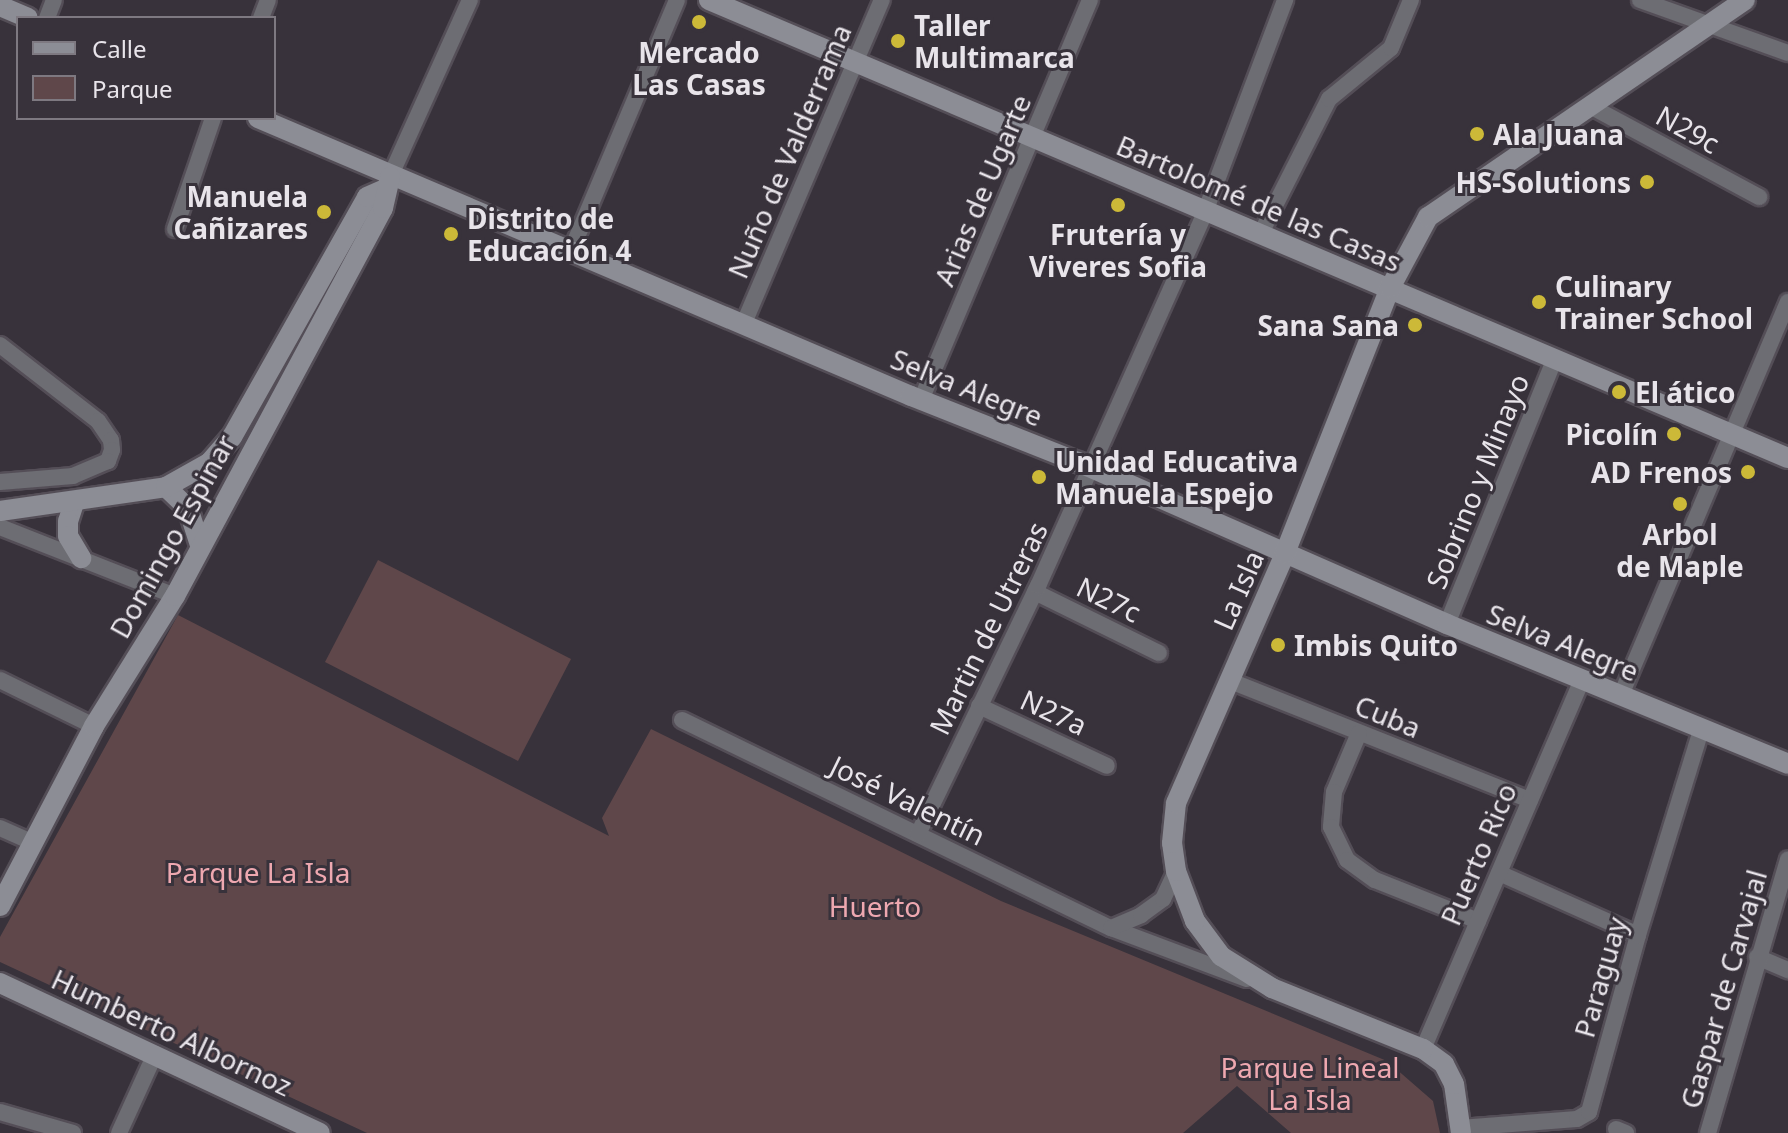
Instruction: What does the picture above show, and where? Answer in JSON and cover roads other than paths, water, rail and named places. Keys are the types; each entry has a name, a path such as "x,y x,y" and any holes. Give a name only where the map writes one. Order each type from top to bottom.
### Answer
{"street":[{"name":"Domingo Espinar","path":"0,906 94,726 175,596 383,208 388,183 470,0"},
{"path":"571,251 677,0"},
{"name":"Bartolomé de las Casas","path":"709,0 1788,458"},
{"name":"Nuño de Valderrama","path":"744,323 882,0"},
{"name":"Arias de Ugarte","path":"921,400 1090,0"},
{"name":"Martin de Utreras","path":"918,834 1035,592 1205,212 1285,0"},
{"path":"1260,235 1329,99 1391,48 1411,0"},
{"path":"1640,0 1788,53"},
{"name":"La Isla","path":"1460,1131 1454,1084 1444,1064 1423,1049 1272,988 1221,956 1195,921 1176,871 1172,843 1176,803 1285,553 1390,288 1433,212 1592,107 1745,0"},
{"path":"0,6 23,16"},
{"name":"N29c","path":"1592,107 1759,197"},
{"path":"175,229 212,120"},
{"name":"Selva Alegre","path":"262,120 388,183 571,251 921,400 1091,468 1447,624 1788,764"},
{"name":"Domingo Espinar","path":"0,511 74,503 166,487 209,463 232,437 367,197 388,183"},
{"path":"1621,695 1788,302"},
{"path":"0,345 98,421 111,440 108,461 73,476 0,482"},
{"name":"Sobrino y Minayo","path":"1447,624 1555,358"},
{"path":"73,476 74,503 68,536 81,558"},
{"path":"166,487 188,508 200,546"},
{"path":"0,527 175,596"},
{"name":"N27c","path":"1035,592 1159,653"},
{"path":"0,680 94,726"},
{"name":"Cuba","path":"1228,680 1530,800"},
{"name":"Puerto Rico","path":"1423,1049 1582,680"},
{"name":"N27a","path":"979,706 1107,766"},
{"name":"José Valentín","path":"682,720 1111,928 1272,988"},
{"name":"Paraguay","path":"1460,1131 1586,1116 1701,730"},
{"path":"1359,733 1334,792 1331,827 1347,860 1375,880 1478,921"},
{"path":"0,828 34,843"},
{"name":"Gaspar de Carvajal","path":"1708,1133 1788,859"},
{"path":"1111,928 1141,915 1163,899 1176,871"},
{"path":"1499,873 1638,935"},
{"path":"1757,957 1788,970"},
{"name":"Humberto Albornoz","path":"0,983 315,1132"},
{"path":"119,1133 155,1054"},
{"path":"0,1112 73,1133"}],"place":[{"name":"Mercado Las Casas","path":"699,22"},
{"name":"Taller Multimarca","path":"898,41"},
{"name":"Ala Juana","path":"1477,134"},
{"name":"HS-Solutions","path":"1647,182"},
{"name":"Frutería y Viveres Sofia","path":"1118,205"},
{"name":"Manuela Cañizares","path":"324,212"},
{"name":"Distrito de Educación 4","path":"451,234"},
{"name":"Culinary Trainer School","path":"1539,302"},
{"name":"Sana Sana","path":"1415,325"},
{"name":"El ático","path":"1619,392"},
{"name":"Picolín","path":"1674,434"},
{"name":"AD Frenos","path":"1748,472"},
{"name":"Unidad Educativa Manuela Espejo","path":"1039,477"},
{"name":"Arbol de Maple","path":"1680,504"},
{"name":"Imbis Quito","path":"1278,645"}],"park label":[{"name":"Parque La Isla","path":"258,872"},
{"name":"Huerto","path":"875,906"},
{"name":"Parque Lineal La Isla","path":"1310,1083"}]}
